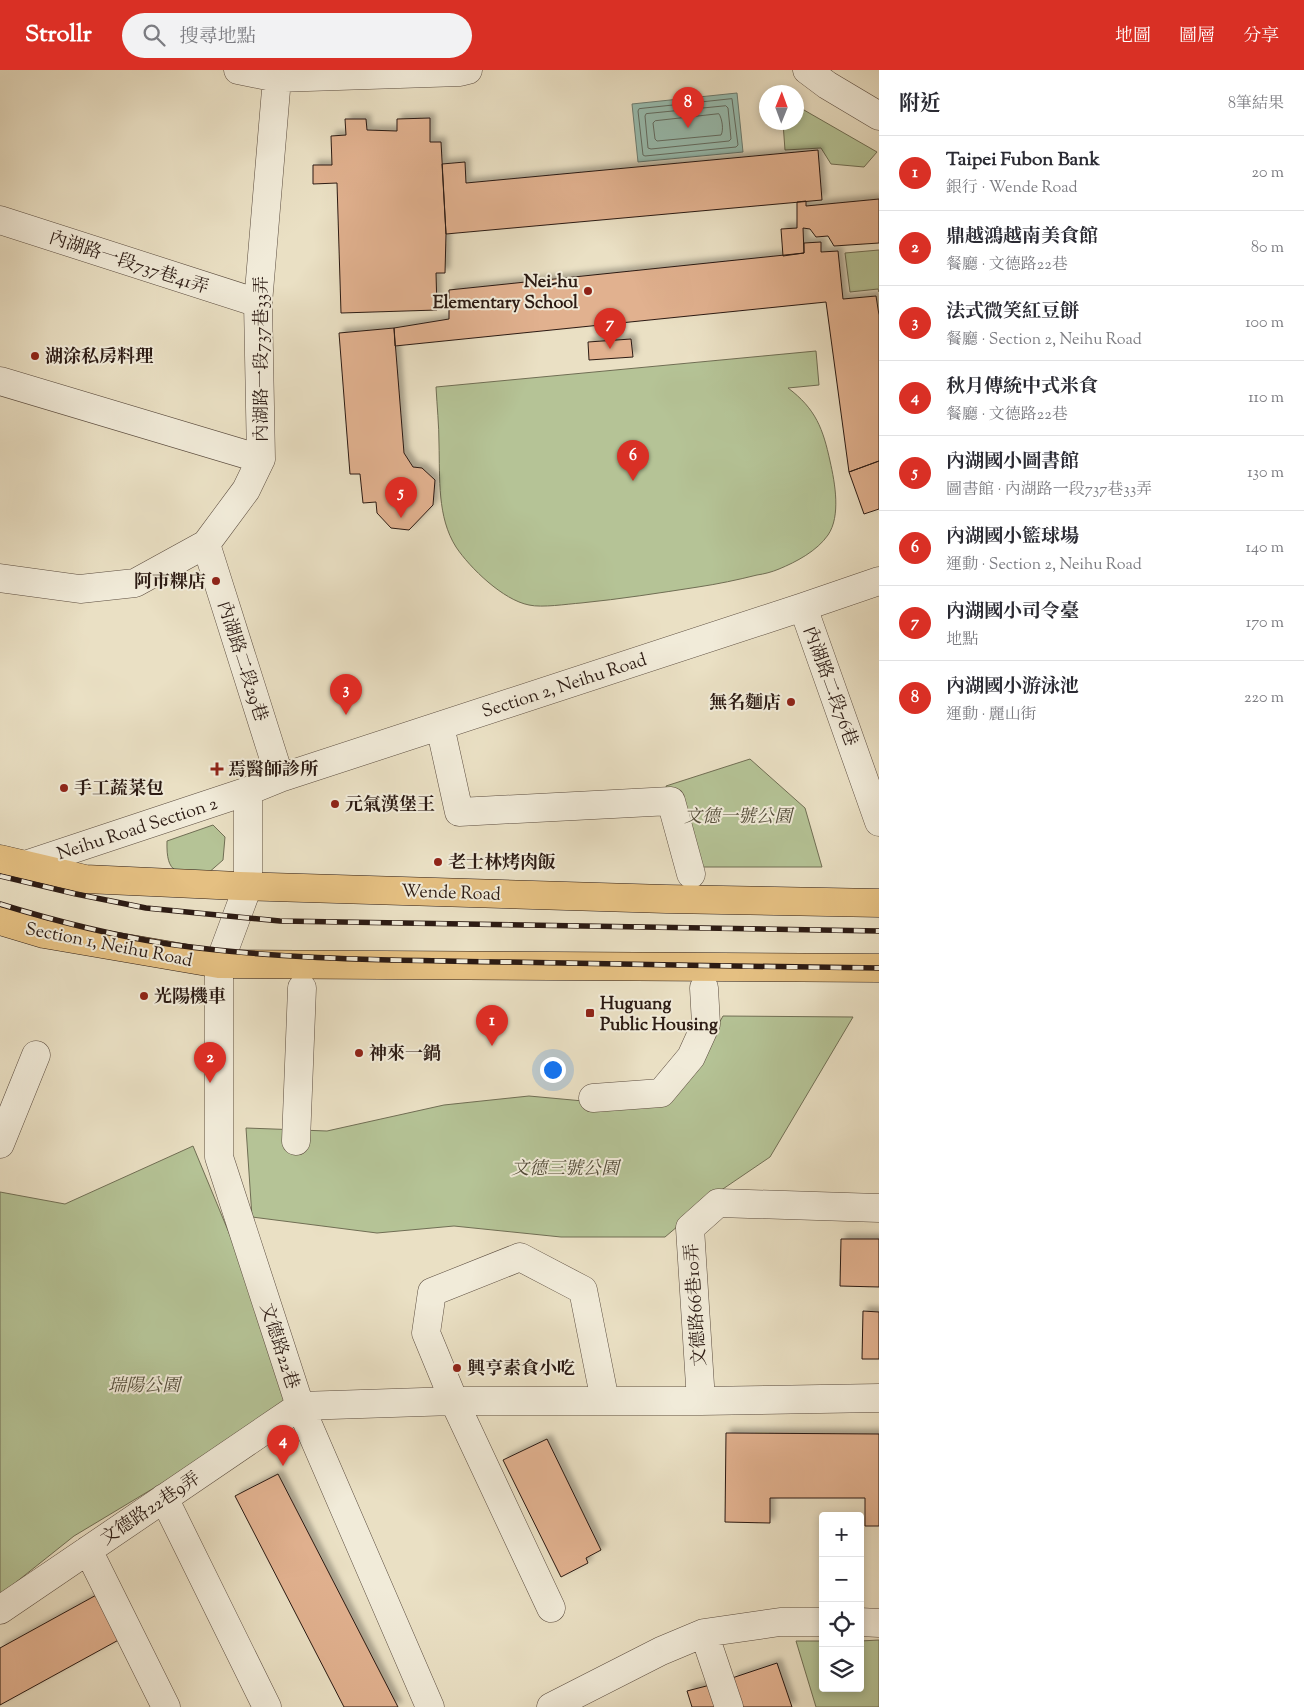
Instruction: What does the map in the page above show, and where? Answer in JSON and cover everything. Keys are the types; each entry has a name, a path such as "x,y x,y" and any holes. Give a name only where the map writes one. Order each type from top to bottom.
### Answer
{"main road":[{"name":"Wende Road","path":"12,862 85,879 656,899 879,903"},
{"name":"Section 1, Neihu Road","path":"0,921 44,934 219,964"},
{"path":"219,964 879,968"}],"street":[{"path":"238,70 277,78 460,72 468,70"},
{"path":"807,70 826,85 879,116"},
{"name":"內湖路一段737巷33弄","path":"0,381 261,459 258,303 277,78"},
{"name":"內湖路一段737巷41弄","path":"0,220 258,303"},
{"path":"0,578 80,588 135,583 206,544 246,490 261,459"},
{"name":"內湖路二段29巷","path":"206,544 280,778"},
{"name":"Section 2, Neihu Road","path":"248,791 280,778 879,581"},
{"name":"內湖路二段76巷","path":"803,607 879,822"},
{"path":"440,726 459,812 671,801 691,874"},
{"path":"219,964 248,886 248,791"},
{"name":"Neihu Road Section 2","path":"12,862 248,791"},
{"name":"文德路22巷","path":"219,964 219,1158 300,1406 430,1707"},
{"path":"296,1141 302,988"},
{"path":"593,1098 662,1093 691,1057 706,1024 704,988"},
{"path":"0,1144 36,1055"},
{"name":"文德路66巷10弄","path":"701,1400 690,1228 718,1204 879,1208"},
{"path":"551,1608 454,1401 426,1333 432,1292 520,1257 583,1290 605,1401"},
{"path":"300,1406 454,1401 879,1398"},
{"name":"文德路22巷9弄","path":"0,1610 300,1406"},
{"path":"164,1498 267,1707"},
{"path":"88,1550 166,1707"},
{"path":"551,1707 661,1651 704,1633 780,1622 819,1622"},
{"path":"864,1622 879,1623"},
{"path":"704,1633 728,1707"}],"green space":[{"path":"804,110 877,152 864,167 831,164 821,148 785,150 784,130 804,130"},
{"path":"879,250 879,292 878,289 850,292 845,253"},
{"path":"816,351 819,385 788,388 812,412 821,429 834,479 836,509 828,535 812,551 792,563 768,573 705,586 555,606 534,606 519,602 498,590 478,573 456,547 445,523 441,497 436,387"},
{"name":"文德一號公園","path":"750,759 805,808 822,867 695,867 666,786"},
{"path":"213,825 225,837 223,860 207,874 188,874 175,870 169,860 167,841"},
{"name":"文德三號公園","path":"723,1016 853,1017 770,1157 717,1193 665,1237 561,1237 454,1226 377,1233 252,1217 246,1128 327,1131 444,1105 529,1096 594,1102 692,1072"},
{"name":"瑞陽公園","path":"193,1146 239,1257 287,1408 74,1536 0,1595 0,1192 65,1204"},
{"path":"879,1640 879,1707 816,1707 796,1641 819,1641 819,1692 864,1692 864,1641"}],"water":[{"path":"737,93 743,152 638,162 632,104"}],"building":[{"path":"430,118 430,142 441,142 446,234 445,273 436,273 437,310 341,313 337,183 313,184 313,165 332,165 331,136 346,135 345,119 366,119 367,130 397,131 397,119"},
{"path":"818,150 822,200 446,234 442,164 465,162 466,183"},
{"path":"879,199 879,243 834,246 828,236 816,237 810,229 803,228 804,253 783,256 781,229 797,228 797,202 806,201 806,206"},
{"path":"821,242 821,252 838,251 843,299 876,296 879,315 879,461 849,472 826,302 395,346 394,328 449,319 449,290 804,253 804,243"},
{"path":"394,328 404,453 413,467 422,468 435,480 433,505 409,530 391,528 377,513 376,502 363,503 360,474 350,474 339,333"},
{"path":"631,339 633,357 589,360 588,342"},
{"path":"879,461 879,509 864,514 849,472"},
{"path":"841,1239 879,1239 879,1287 840,1286"},
{"path":"863,1311 879,1312 879,1359 862,1359"},
{"path":"726,1433 879,1434 879,1526 865,1526 865,1498 770,1498 770,1523 725,1522"},
{"path":"547,1439 601,1550 586,1558 588,1563 561,1577 503,1460"},
{"path":"278,1474 398,1707 344,1707 235,1496"},
{"path":"100,1593 124,1637 0,1705 0,1648"},
{"path":"777,1663 792,1707 742,1707 732,1678"},
{"path":"718,1683 727,1707 692,1707 687,1691"}],"railway":[{"path":"0,876 146,908 280,921 879,931"},
{"path":"0,904 104,932 168,944 252,953 379,960 879,968"}],"place":[{"name":"內湖國小游泳池","path":"688,128"},
{"name":"Nei-hu Elementary School","path":"588,291"},
{"name":"內湖國小司令臺","path":"610,349"},
{"name":"湖涂私房料理","path":"35,356"},
{"name":"內湖國小籃球場","path":"633,481"},
{"name":"內湖國小圖書館","path":"401,518"},
{"name":"阿市粿店","path":"216,581"},
{"name":"無名麵店","path":"791,702"},
{"name":"法式微笑紅豆餅","path":"346,715"},
{"name":"焉醫師診所","path":"217,769"},
{"name":"手工蔬菜包","path":"64,788"},
{"name":"元氣漢堡王","path":"335,804"},
{"name":"老士林烤肉飯","path":"438,862"},
{"name":"光陽機車","path":"144,996"},
{"name":"Huguang Public Housing","path":"590,1013"},
{"name":"Taipei Fubon Bank","path":"492,1046"},
{"name":"神來一鍋","path":"359,1053"},
{"name":"鼎越鴻越南美食館","path":"210,1083"},
{"name":"興亨素食小吃","path":"457,1368"},
{"name":"秋月傳統中式米食","path":"283,1466"}]}
